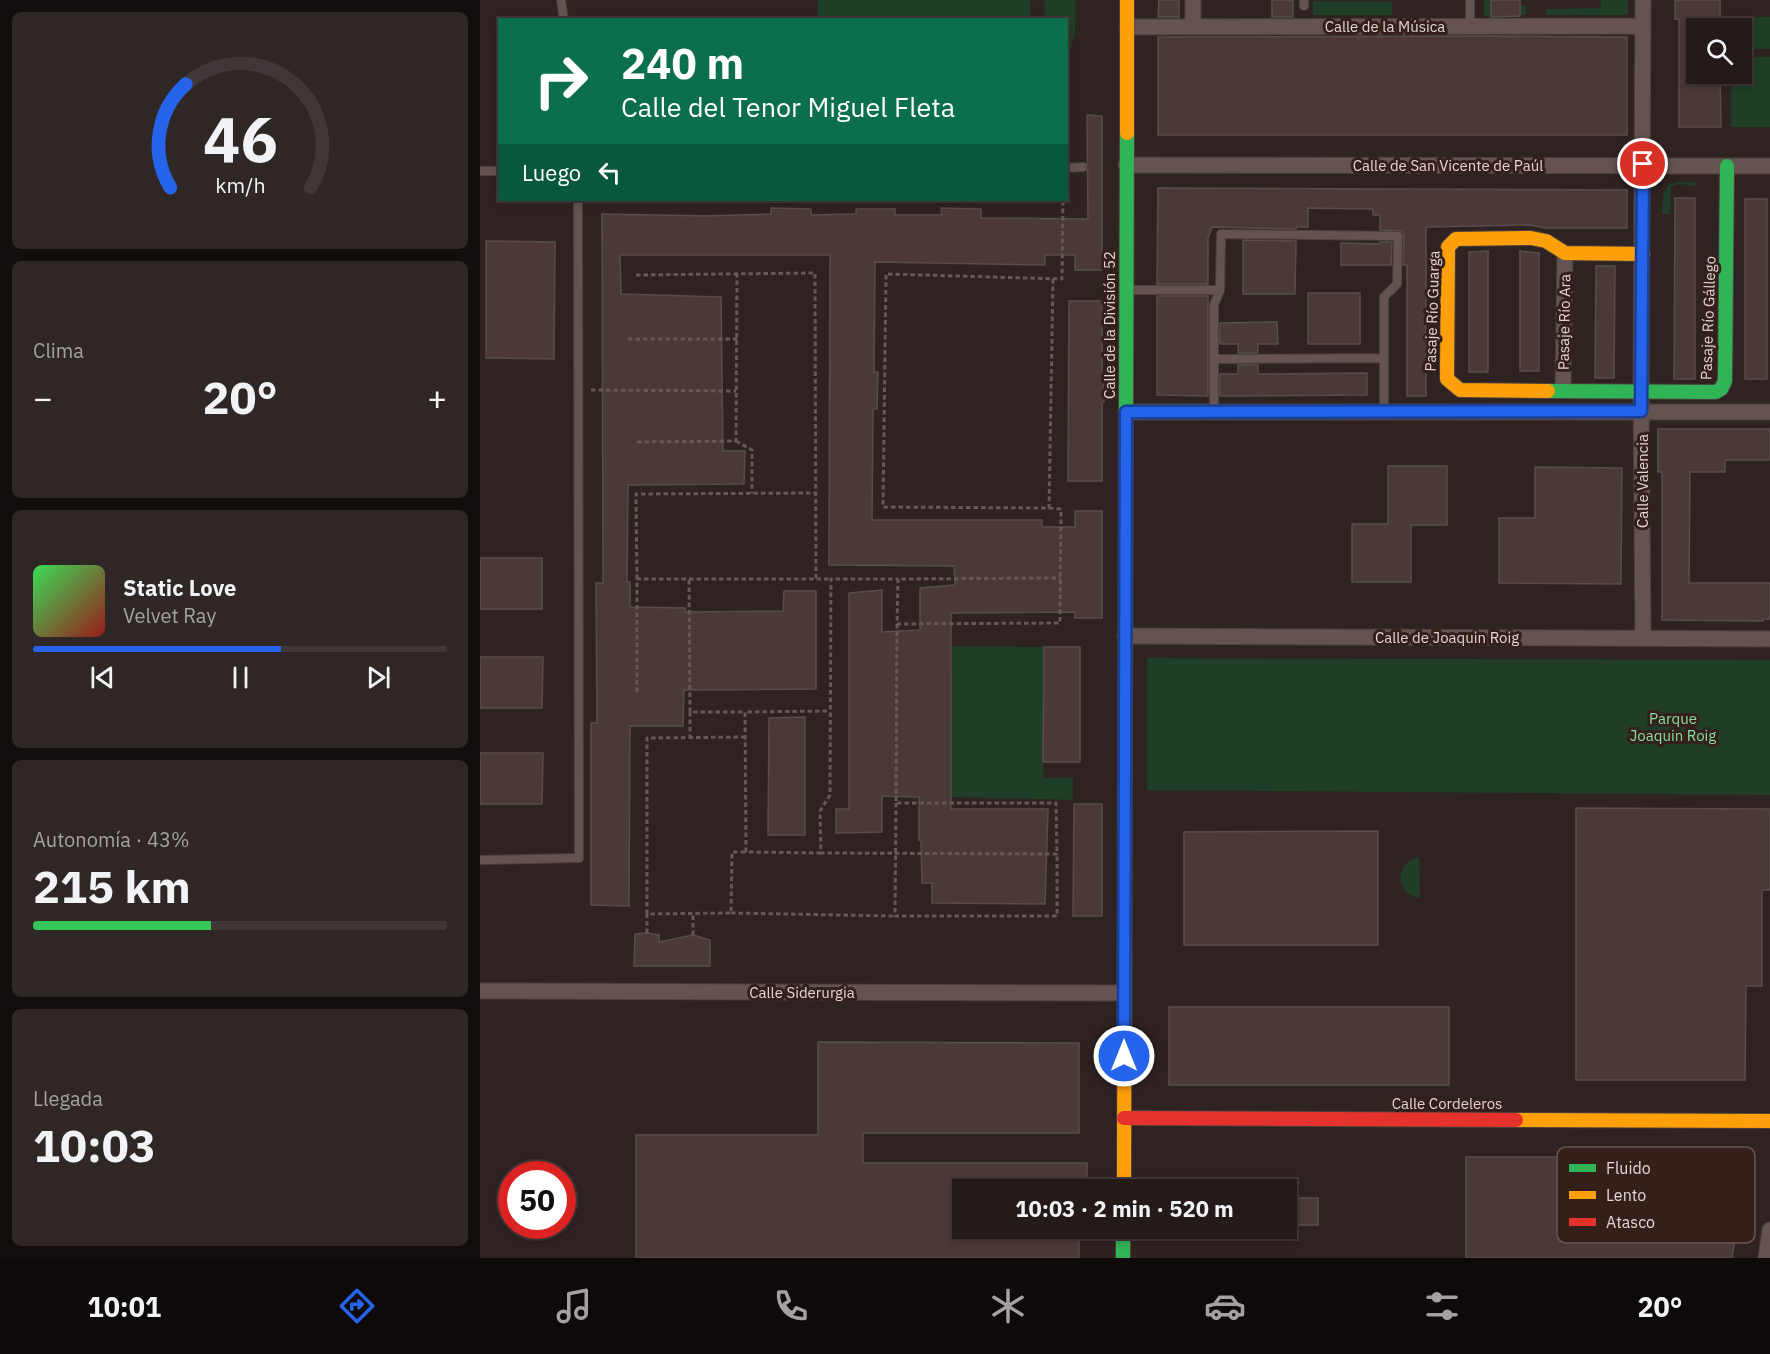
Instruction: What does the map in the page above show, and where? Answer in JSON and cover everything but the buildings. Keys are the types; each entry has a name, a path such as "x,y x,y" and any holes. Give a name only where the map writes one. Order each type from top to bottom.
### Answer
{"street":[{"name":"Calle de la División 52","path":"1124,1179 1127,0"},
{"path":"1192,0 1193,27"},
{"name":"Calle Valencia","path":"1643,0 1641,391 1643,637"},
{"name":"Calle de la Música","path":"1126,27 1643,26"},
{"name":"Calle de San Vicente de Paúl","path":"1126,165 1643,164 1770,166"},
{"name":"Pasaje Río Gállego","path":"1641,391 1716,392 1724,386 1727,166"},
{"name":"Pasaje Río Guarga","path":"1641,391 1460,390 1447,379 1448,247 1456,239 1531,238 1546,241 1565,254 1643,254"},
{"name":"Pasaje Río Ara","path":"1563,390 1565,254"},
{"path":"1126,412 1770,412"},
{"name":"Calle de Joaquin Roig","path":"1125,636 1770,639"},
{"name":"Calle Siderurgia","path":"480,991 1124,993"},
{"name":"Calle Cordeleros","path":"1124,1118 1770,1121"},
{"path":"1766,1258 1770,1230"},
{"path":"1124,1239 1124,1258"}],"lane":[{"path":"561,0 564,18"},
{"path":"1470,0 1470,26"},
{"path":"1068,168 1083,167"},
{"path":"480,171 498,171"},
{"path":"480,860 579,858 578,201"},
{"path":"1214,411 1214,305 1220,290 1221,234 1398,236 1397,284 1384,297 1384,411"},
{"path":"1126,290 1220,290"},
{"path":"1214,359 1384,358"}],"path":[{"path":"897,624 1060,623 1061,508 883,507 886,274 1062,279 1063,201"},
{"path":"636,275 815,273 816,579"},
{"path":"736,441 737,274"},
{"path":"1049,508 1053,279"},
{"path":"628,339 736,339"},
{"path":"578,390 736,391"},
{"path":"637,441 736,441 752,450 752,493"},
{"path":"638,692 636,494 816,493"},
{"path":"637,579 1060,578"},
{"path":"689,579 690,737"},
{"path":"820,853 820,811 830,795 831,579"},
{"path":"895,916 898,579"},
{"path":"690,712 830,711"},
{"path":"745,712 746,852"},
{"path":"647,933 647,738 745,737"},
{"path":"647,914 731,912 895,916 1056,916 1056,803 896,803"},
{"path":"731,912 732,852 1057,854"},
{"path":"693,913 693,935"}],"green space":[{"path":"818,0 1030,0 1030,18 818,18"},
{"path":"1045,0 1075,0 1075,33 1068,59 1068,18 1045,18"},
{"path":"1484,0 1491,0 1491,13 1520,13 1520,5 1526,5 1526,15 1484,16"},
{"path":"1601,0 1628,0 1628,15 1546,15 1546,9 1601,8"},
{"path":"1313,1 1392,2 1392,15 1313,15"},
{"path":"1770,17 1770,49 1752,49 1752,18 1727,18"},
{"path":"1752,57 1770,57 1770,127 1731,127 1731,84 1752,84"},
{"path":"1696,182 1696,186 1680,184 1671,186 1670,214 1662,214 1663,194 1670,184"},
{"path":"952,646 1044,647 1043,778 1073,778 1073,800 951,797"},
{"name":"Parque Joaquin Roig","path":"1147,658 1770,660 1770,795 1147,790"},
{"path":"1419,857 1420,898 1411,896 1405,891 1400,878 1405,865"}],"traffic: fast":[{"path":"1126,415 1127,133"},
{"path":"1548,391 1716,392 1721,389 1725,381 1727,166"},
{"path":"1123,1239 1123,1258"}],"traffic: slow":[{"path":"1127,0 1127,133"},
{"path":"1548,391 1460,390 1447,379 1448,247 1456,239 1531,238 1546,241 1565,253 1643,254"},
{"path":"1124,1179 1125,766"},
{"path":"1516,1120 1770,1121"}],"traffic: jam":[{"path":"1125,766 1126,415"},
{"path":"1124,1118 1516,1120"}],"route":[{"path":"1124,1056 1126,412 1641,411 1643,164"}]}
